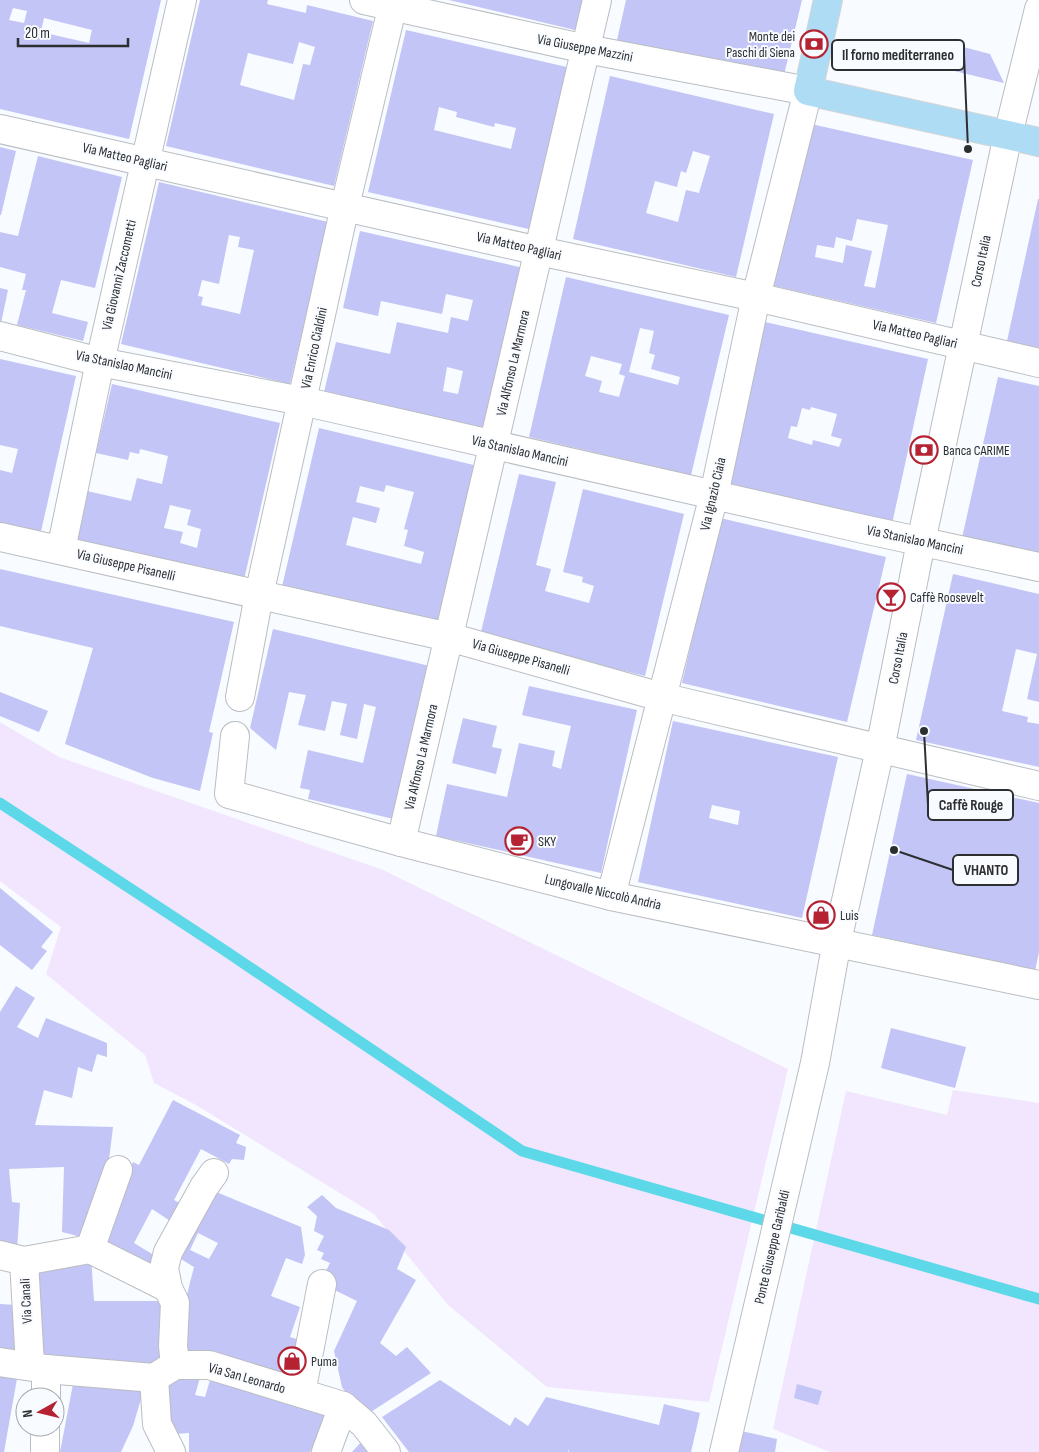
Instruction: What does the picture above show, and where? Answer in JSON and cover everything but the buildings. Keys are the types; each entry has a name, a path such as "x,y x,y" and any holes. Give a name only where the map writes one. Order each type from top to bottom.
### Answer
{"main road":[{"path":"828,0 808,90 1039,142"}],"street":[{"name":"Via Giovanni Zaccometti","path":"61,550 100,362 182,0"},
{"name":"Via Giuseppe Mazzini","path":"364,0 393,3 586,49 808,90"},
{"name":"Via Alfonso La Marmora","path":"401,842 597,0"},
{"name":"Via Enrico Cialdini","path":"240,697 259,595 345,206 393,3"},
{"name":"Corso Italia","path":"815,1064 836,941 880,748 921,542 1008,135 1039,9"},
{"name":"Via Ignazio Ciaia","path":"611,896 714,495 756,297 808,90"},
{"name":"Via Matteo Pagliari","path":"0,129 539,251 756,297 1039,363"},
{"name":"Via Stanislao Mancini","path":"0,336 100,362 302,402 1039,567"},
{"name":"Via Giuseppe Pisanelli","path":"0,537 449,637 661,697 1039,786"},
{"name":"Lungovalle Niccolò Andria","path":"235,736 229,794 401,842 611,896 1039,984"},
{"name":"Ponte Giuseppe Garibaldi","path":"727,1441 815,1064"},
{"path":"90,1249 118,1170"},
{"path":"171,1452 157,1424 165,1372 173,1346 175,1303 168,1288 164,1268 168,1252 214,1173"},
{"path":"12,1258 90,1249 168,1288"},
{"name":"Via Canali","path":"12,1258 43,1387"},
{"path":"301,1393 322,1284"},
{"name":"Via San Leonardo","path":"0,1362 38,1367 165,1372 209,1365 343,1406 364,1424 386,1452"},
{"path":"326,1452 343,1406"},
{"path":"45,1437 45,1452"}],"shaded area":[{"path":"0,722 59,757 383,870 788,1069 709,1402 547,1387 448,1305 374,1214 196,1105 154,1083 145,1055 46,974 61,927 0,881"},
{"path":"953,1090 1039,1103 1039,1452 830,1452 773,1429 846,1091 947,1115"}],"waterway":[{"path":"0,803 224,950 522,1151 1039,1299"}],"place":[{"name":"Monte dei Paschi di Siena","path":"814,44"},
{"name":"Il forno mediterraneo","path":"968,149"},
{"name":"Banca CARIME","path":"924,450"},
{"name":"Caffè Roosevelt","path":"891,597"},
{"name":"Caffè Rouge","path":"924,731"},
{"name":"SKY","path":"519,841"},
{"name":"VHANTO","path":"894,850"},
{"name":"Luis","path":"821,915"},
{"name":"Puma","path":"292,1361"}]}
